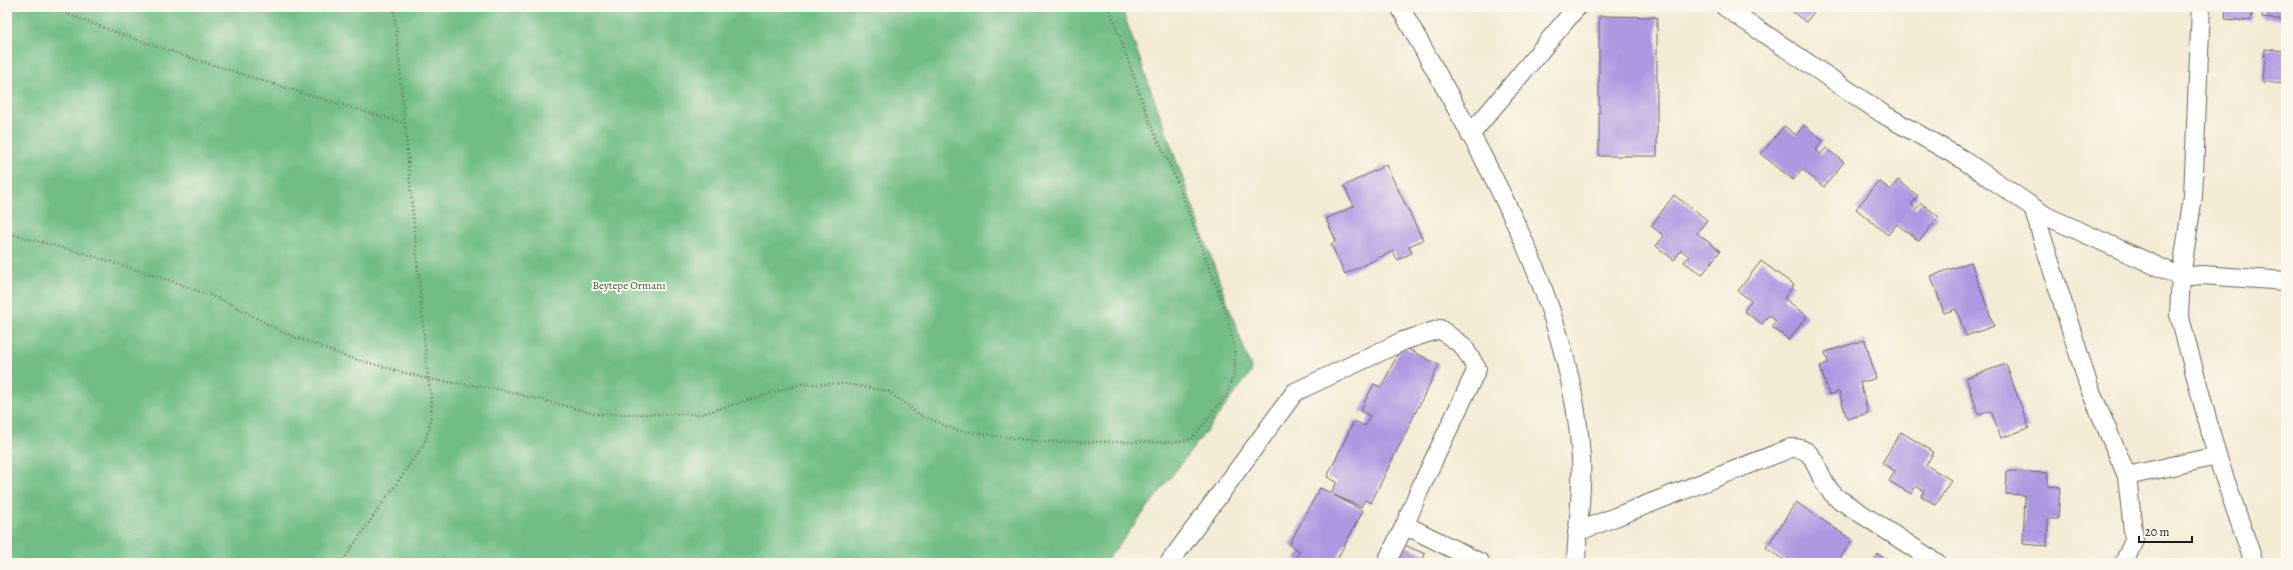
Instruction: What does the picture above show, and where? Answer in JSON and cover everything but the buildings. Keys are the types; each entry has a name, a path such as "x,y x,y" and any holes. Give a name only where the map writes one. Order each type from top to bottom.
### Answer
{"street":[{"path":"1400,7 1492,176 1550,302 1570,377 1581,458 1576,563"},
{"path":"1470,135 1577,7"},
{"path":"1726,7 1883,114 1962,159 2033,208 2181,277 2202,275 2286,281"},
{"path":"2201,7 2193,196 2181,277 2179,314 2217,456 2254,563"},
{"path":"2033,208 2089,387 2127,476 2134,540 2124,563"},
{"path":"1169,563 1295,392 1403,341 1440,330 1463,346 1477,369 1418,493 1406,525 1386,563"},
{"path":"1577,532 1791,448 1801,448 1811,455 1826,484 1837,498 1937,563"},
{"path":"2127,476 2217,456"},
{"path":"1406,525 1481,563"}],"path":[{"path":"51,7 75,18 173,52 284,88 404,123"},
{"path":"341,563 424,444 432,424 432,399 428,378 394,7"},
{"path":"7,233 89,255 175,282 227,302 284,333 347,357 428,378 497,389 598,414 650,416 702,414 801,384 847,384 888,391 920,416 956,430 1042,442 1175,442 1192,439 1227,394 1235,371 1234,345 1226,312 1172,169 1152,128 1109,7"}],"green space":[{"name":"Beytepe Ormanı","path":"7,7 1121,7 1252,371 1105,563 7,563"}]}
